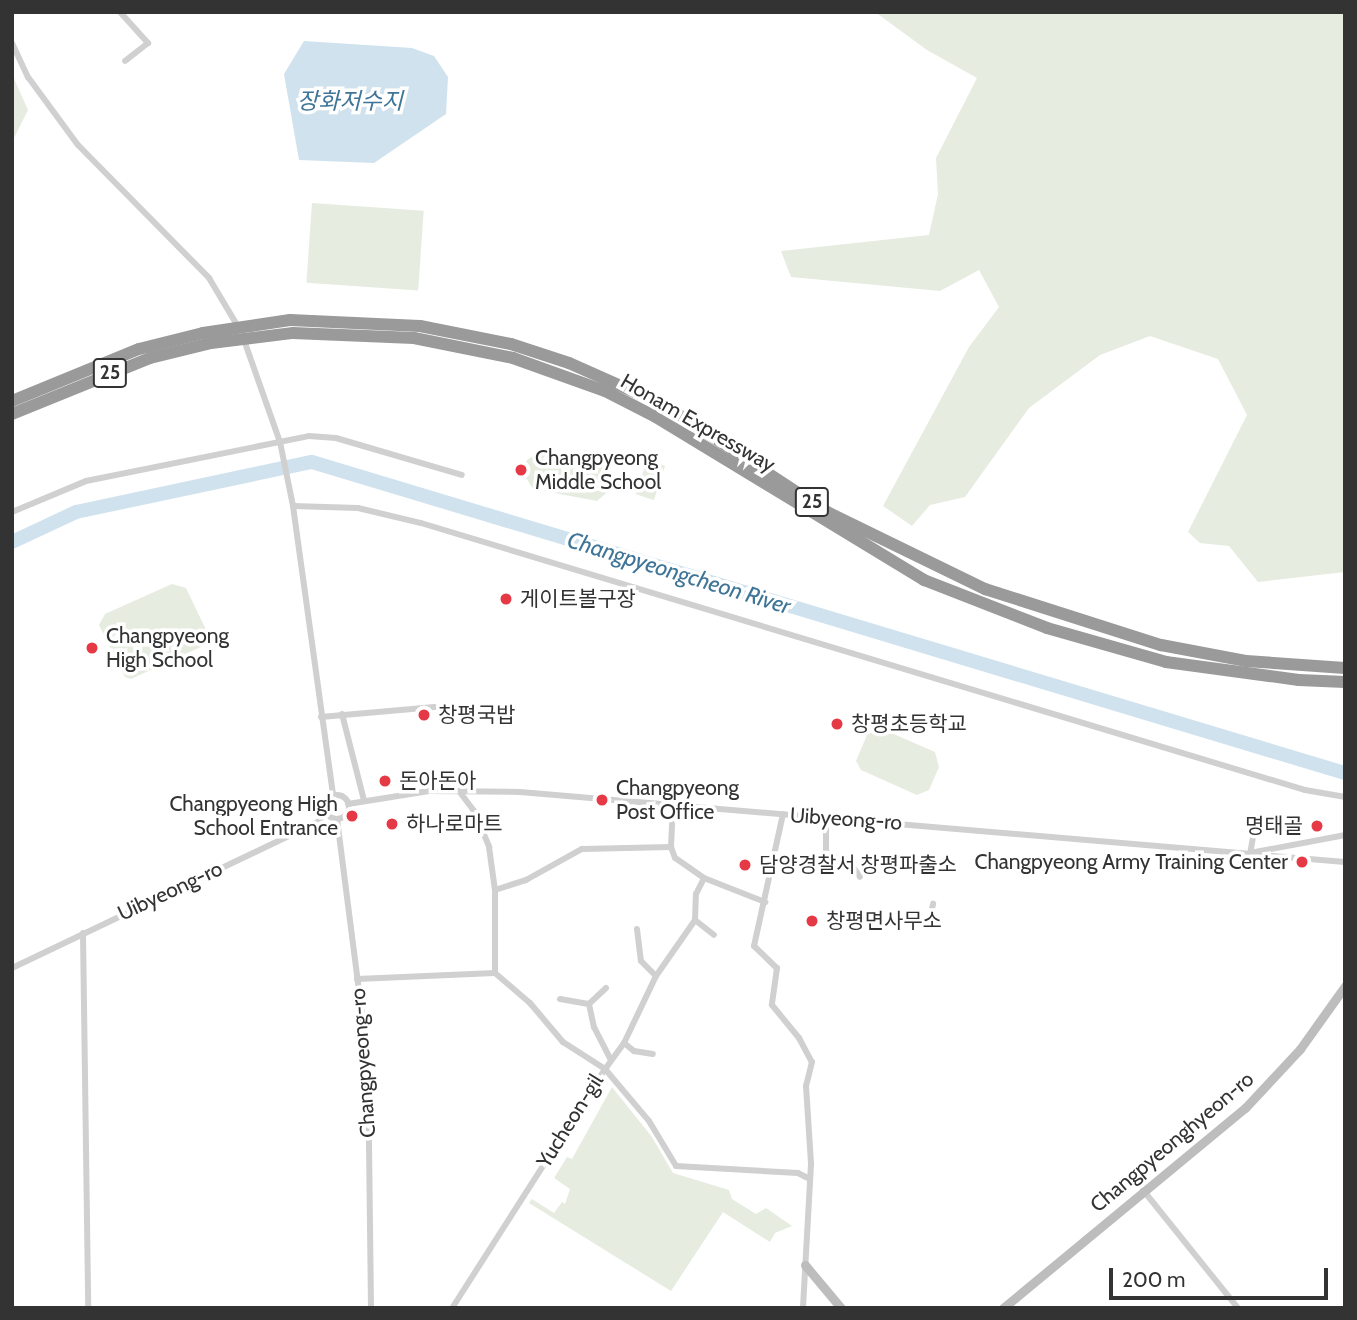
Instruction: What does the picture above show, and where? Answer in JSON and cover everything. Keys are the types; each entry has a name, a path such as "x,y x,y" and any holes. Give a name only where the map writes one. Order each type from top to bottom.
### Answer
{"highway":[{"name":"Honam Expressway","path":"12,401 139,349 290,320 420,326 511,344 569,363 664,405 827,512 985,589 1161,645 1246,661 1345,668"},
{"name":"Honam Expressway","path":"12,414 207,338 293,333 414,338 513,358 615,396 923,580 1047,628 1166,662 1299,680 1345,682"}],"main road":[{"name":"Changpyeonghyeon-ro","path":"1003,1308 1245,1108 1300,1049 1345,986"},
{"path":"805,1265 841,1308"}],"street":[{"path":"120,12 148,43 125,61"},
{"path":"12,43 28,77 78,145 201,270 228,304 254,362 280,442 292,503 333,796"},
{"path":"12,512 86,481 309,436 336,438 462,475"},
{"path":"292,503 358,508 388,519 421,523 1281,783 1345,797"},
{"path":"321,717 435,707"},
{"path":"342,714 364,800"},
{"path":"357,979 495,973 495,890 489,847 474,811 459,791"},
{"name":"Uibyeong-ro","path":"348,804 364,800 459,791 673,804 1345,862"},
{"path":"333,796 342,796 348,804 345,816 337,819 326,812 326,804 333,796"},
{"path":"673,804 671,847 675,858 704,878 765,902"},
{"name":"Uibyeong-ro","path":"12,968 317,822 326,812"},
{"path":"783,814 754,946 777,968 772,1005 799,1038 811,1062 806,1086 808,1178 803,1308"},
{"path":"826,818 826,852 853,867 860,877"},
{"name":"Changpyeong-ro","path":"337,819 368,1062 371,1308"},
{"path":"1255,826 1250,853 1345,835"},
{"path":"495,890 526,880 582,849 671,847"},
{"path":"704,878 696,894 695,920 656,976 624,1043 605,1069 649,1121 676,1166 798,1173 808,1178"},
{"path":"928,926 933,904"},
{"path":"695,920 714,935"},
{"path":"637,929 640,961 656,976"},
{"path":"82,933 88,1308"},
{"name":"Yucheon-gil","path":"452,1308 605,1069 563,1042 530,1003 495,973"},
{"path":"589,1004 606,988"},
{"path":"560,999 589,1004"},
{"path":"589,1004 594,1027 611,1060"},
{"path":"624,1043 634,1051 653,1054"},
{"path":"1143,1190 1238,1308"}],"shaded area":[{"path":"875,12 1345,12 1345,572 1258,582 1229,546 1200,543 1188,532 1247,415 1218,359 1150,336 1100,355 1029,408 965,497 930,505 912,526 883,506 969,347 999,307 979,270 940,291 791,277 781,251 929,235 938,194 936,158 977,78 927,50"},
{"path":"12,74 28,110 12,142"},
{"path":"312,203 424,211 418,291 306,283"},
{"path":"538,453 594,462 607,469 612,488 597,501 533,489 523,473 527,460"},
{"path":"647,460 665,466 654,500 636,494"},
{"path":"172,584 186,588 209,636 205,645 131,679 125,677 99,625 105,614"},
{"path":"880,728 935,752 939,767 929,790 917,795 861,770 856,761 867,735"},
{"path":"612,1087 652,1137 673,1173 729,1190 732,1199 756,1214 766,1208 792,1226 775,1233 770,1242 723,1212 671,1291 529,1203 532,1199 554,1213 562,1202 565,1204 570,1189 554,1178 567,1157 572,1159"}],"water":[{"name":"장화저수지","path":"304,41 412,48 434,56 448,77 446,114 374,163 299,160 284,74"}],"waterway":[{"name":"Changpyeongcheon River","path":"12,542 76,512 312,462 1345,773"}],"place":[{"name":"Changpyeong Middle School","path":"521,470"},
{"name":"게이트볼구장","path":"506,599"},
{"name":"Changpyeong High School","path":"92,648"},
{"name":"창평국밥","path":"424,715"},
{"name":"창평초등학교","path":"837,724"},
{"name":"돈아돈아","path":"385,781"},
{"name":"Changpyeong Post Office","path":"602,800"},
{"name":"Changpyeong High School Entrance","path":"352,816"},
{"name":"하나로마트","path":"392,824"},
{"name":"명태골","path":"1317,826"},
{"name":"Changpyeong Army Training Center","path":"1302,862"},
{"name":"담양경찰서 창평파출소","path":"745,865"},
{"name":"창평면사무소","path":"812,921"}]}
